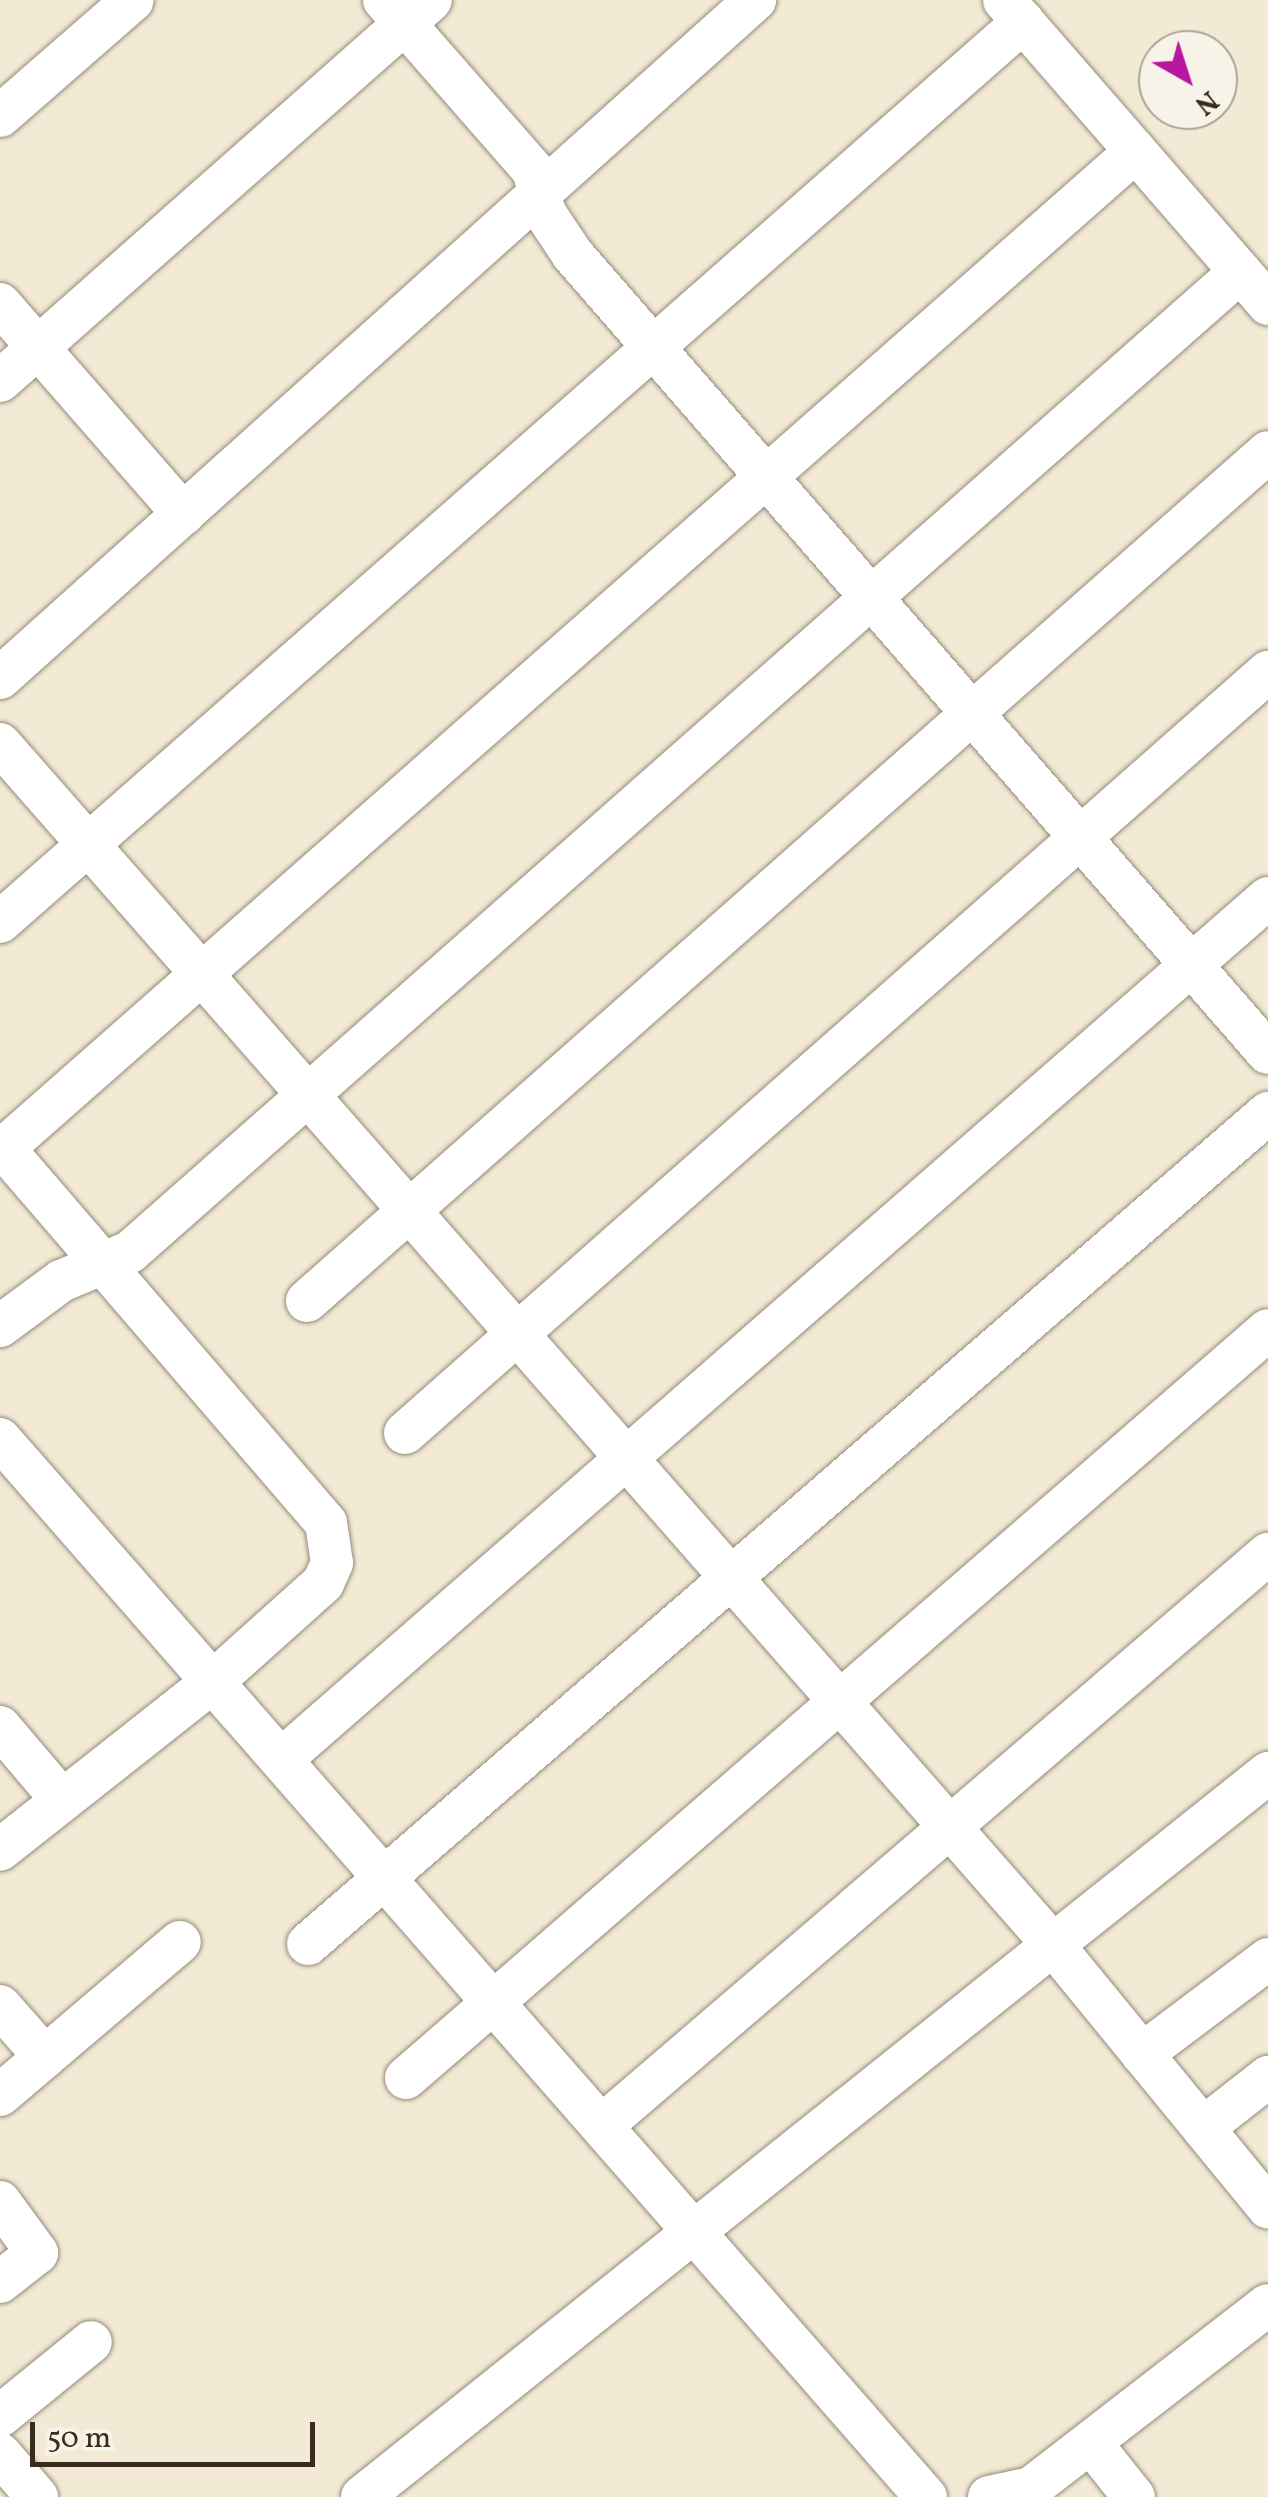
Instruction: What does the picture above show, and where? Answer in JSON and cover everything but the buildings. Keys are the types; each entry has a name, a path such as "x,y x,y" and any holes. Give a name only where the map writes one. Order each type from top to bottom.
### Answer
{"street":[{"path":"0,116 132,0"},
{"path":"0,678 755,0"},
{"path":"0,380 407,8 542,190 556,234 1268,1053"},
{"path":"0,922 651,344 1014,11 1268,304"},
{"path":"0,1850 215,1680 323,1583 330,1535 2,1146 763,473 1136,152"},
{"path":"0,1326 61,1280 106,1266 868,594 1240,272"},
{"path":"0,304 183,514"},
{"path":"307,1301 968,709 1268,452"},
{"path":"406,1432 1268,672"},
{"path":"0,744 1054,1946 1268,2207"},
{"path":"284,1757 1268,898"},
{"path":"308,1944 1268,1113"},
{"path":"406,2078 1268,1330"},
{"path":"0,1439 605,2122 926,2497"},
{"path":"605,2122 1268,1554"},
{"path":"0,1727 62,1800"},
{"path":"362,2497 694,2224 1054,1946 1268,1773"},
{"path":"0,2095 180,1942"},
{"path":"1142,2054 1268,1959"},
{"path":"0,2006 44,2057"},
{"path":"1203,2128 1268,2076"},
{"path":"0,2202 36,2253 0,2282"},
{"path":"990,2497 1042,2492 1090,2443 1268,2305"},
{"path":"0,2416 92,2342"},
{"path":"1090,2443 1134,2497"},
{"path":"0,2454 37,2497"}]}
